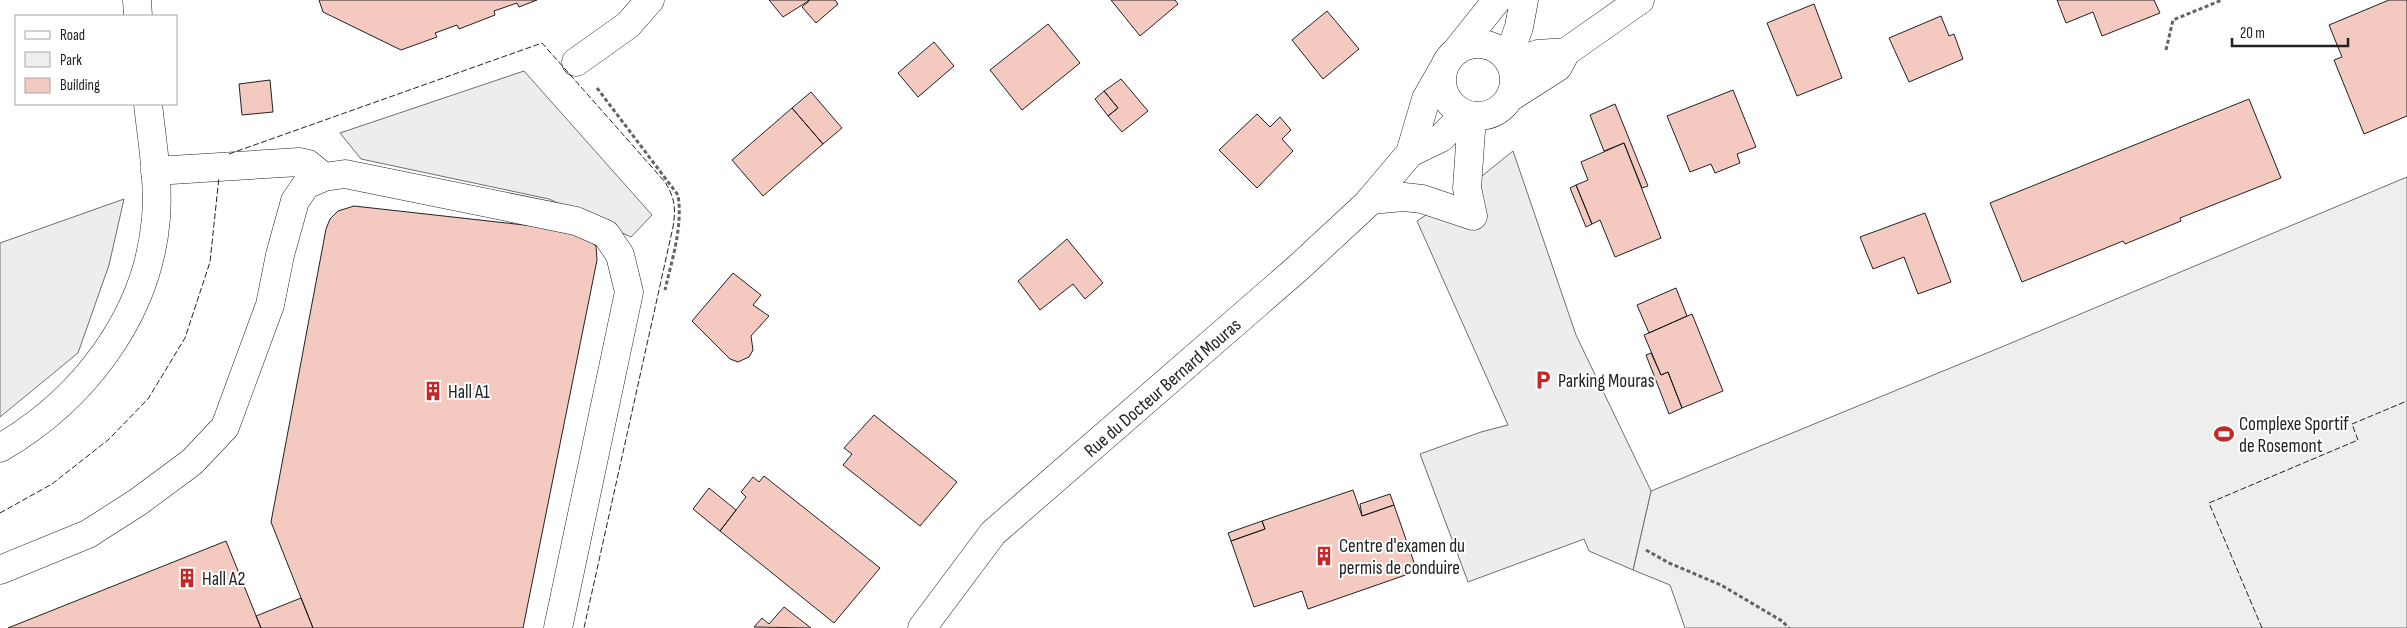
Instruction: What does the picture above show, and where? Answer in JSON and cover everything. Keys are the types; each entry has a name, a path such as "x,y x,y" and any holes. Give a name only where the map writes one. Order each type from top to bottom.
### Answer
{"street":[{"path":"137,0 138,15"},
{"path":"576,62 628,25 650,0"},
{"name":"Rue du Docteur Bernard Mouras","path":"1410,153 1426,99 1450,60 1497,0"},
{"path":"1511,97 1514,86 1509,61 1524,0"},
{"path":"1509,61 1494,47 1482,43 1469,45 1450,60 1441,82 1444,94 1451,105 1468,115 1483,117 1495,113 1511,97 1558,67 1566,52 1640,0"},
{"path":"1509,61 1538,54 1566,52"},
{"path":"0,448 24,434 52,413 81,384 114,340 134,305 149,265 156,218 155,171 148,105"},
{"path":"1370,200 1413,198 1472,216 1467,188 1468,115"},
{"name":"Rue du Docteur Bernard Mouras","path":"922,628 993,533 1298,268 1370,200 1410,153 1441,138 1468,115"},
{"path":"155,171 298,162 308,164 324,177"},
{"path":"0,570 88,534 130,507 192,462 225,427 270,305 280,254 295,201 306,185 324,177 345,174 576,221 606,234 620,255 629,292 558,628"}],"path":[{"path":"2166,50 2173,20 2222,0"},
{"path":"1646,550 1669,563 1721,584 1782,621 1789,628"}],"green space":[{"path":"2407,177 2407,628 1685,628 1670,585 1633,570 1651,491"}],"shaded area":[{"path":"524,71 652,215 631,237 549,199 361,159 340,133"},
{"name":"Parking Mouras","path":"1513,151 1576,335 1651,491 1633,570 1589,551 1584,539 1468,582 1420,454 1481,432 1508,425 1417,221 1467,188"},
{"path":"124,199 109,265 78,353 0,417 0,243"}],"building":[{"path":"319,0 537,0 519,7 517,3 494,11 495,15 459,29 457,25 435,33 437,37 401,50 323,12"},
{"path":"769,0 810,0 783,17"},
{"path":"810,0 835,0 838,4 816,23 802,7"},
{"path":"1111,0 1175,0 1178,4 1140,36"},
{"path":"2057,0 2154,0 2160,13 2102,36 2093,12 2066,23"},
{"path":"2389,0 2407,0 2407,116 2364,134 2334,60 2342,57 2329,25"},
{"path":"1814,4 1842,78 1797,96 1767,23"},
{"path":"1327,11 1359,49 1323,79 1292,40"},
{"path":"1941,16 1949,36 1954,34 1963,59 1909,82 1889,38"},
{"path":"1048,24 1080,63 1022,110 990,70"},
{"path":"934,42 954,66 918,97 898,73"},
{"path":"1121,79 1148,111 1122,132 1108,116 1118,108 1104,91"},
{"path":"270,80 273,112 242,115 239,84"},
{"path":"1733,90 1756,147 1737,154 1740,163 1715,173 1711,164 1690,172 1667,116"},
{"path":"1104,91 1118,108 1108,116 1095,99"},
{"path":"811,92 842,128 823,144 792,108"},
{"path":"2249,99 2281,178 2180,218 2181,221 2125,244 2123,241 2022,282 1990,203"},
{"path":"1615,104 1648,186 1642,188 1624,143 1604,151 1590,115"},
{"path":"792,108 823,144 763,196 732,160"},
{"path":"1257,114 1270,127 1280,117 1291,130 1282,139 1293,151 1257,188 1219,150"},
{"path":"1624,143 1661,238 1615,257 1600,220 1592,224 1576,185 1588,180 1581,162"},
{"path":"1576,185 1592,224 1586,227 1570,188"},
{"name":"Hall A1","path":"354,206 578,231 596,246 597,260 523,628 313,628 271,522 326,229 330,219 338,211"},
{"path":"1925,213 1951,282 1918,294 1904,257 1873,269 1860,237"},
{"path":"1067,239 1103,283 1085,299 1073,284 1040,310 1018,281"},
{"path":"733,273 761,295 753,305 769,316 751,336 753,350 749,357 738,362 730,359 692,321"},
{"path":"1676,288 1687,316 1649,333 1637,305"},
{"path":"1692,314 1723,391 1682,408 1668,372 1661,375 1644,335"},
{"path":"1651,353 1661,375 1668,372 1682,408 1669,414 1646,355"},
{"path":"874,415 957,482 920,526 843,465 852,454 844,448"},
{"path":"764,476 880,568 834,623 720,531 746,497 741,492 753,477 759,482"},
{"path":"709,488 736,510 720,531 693,509"},
{"name":"Centre d'examen du permis de conduire","path":"1353,490 1362,516 1394,505 1417,571 1308,609 1302,591 1254,607 1231,541 1265,529 1262,521"},
{"path":"1390,494 1394,505 1362,516 1360,504"},
{"path":"1262,521 1265,529 1231,541 1228,533"},
{"name":"Hall A2","path":"226,541 261,628 8,628"},
{"path":"301,598 313,628 261,628 256,616"},
{"path":"784,607 811,628 754,627 762,618 769,624"}],"fence":[{"path":"229,154 542,43 665,182 674,204 673,227 584,628"},
{"path":"0,513 52,484 108,440 148,399 185,338 210,262 219,177"},
{"path":"2262,628 2209,503 2358,440 2352,424 2407,401"}],"place":[{"name":"Parking Mouras","path":"1543,380"},
{"name":"Hall A1","path":"433,391"},
{"name":"Complexe Sportif de Rosemont","path":"2224,434"},
{"name":"Centre d'examen du permis de conduire","path":"1324,556"},
{"name":"Hall A2","path":"187,578"}]}
